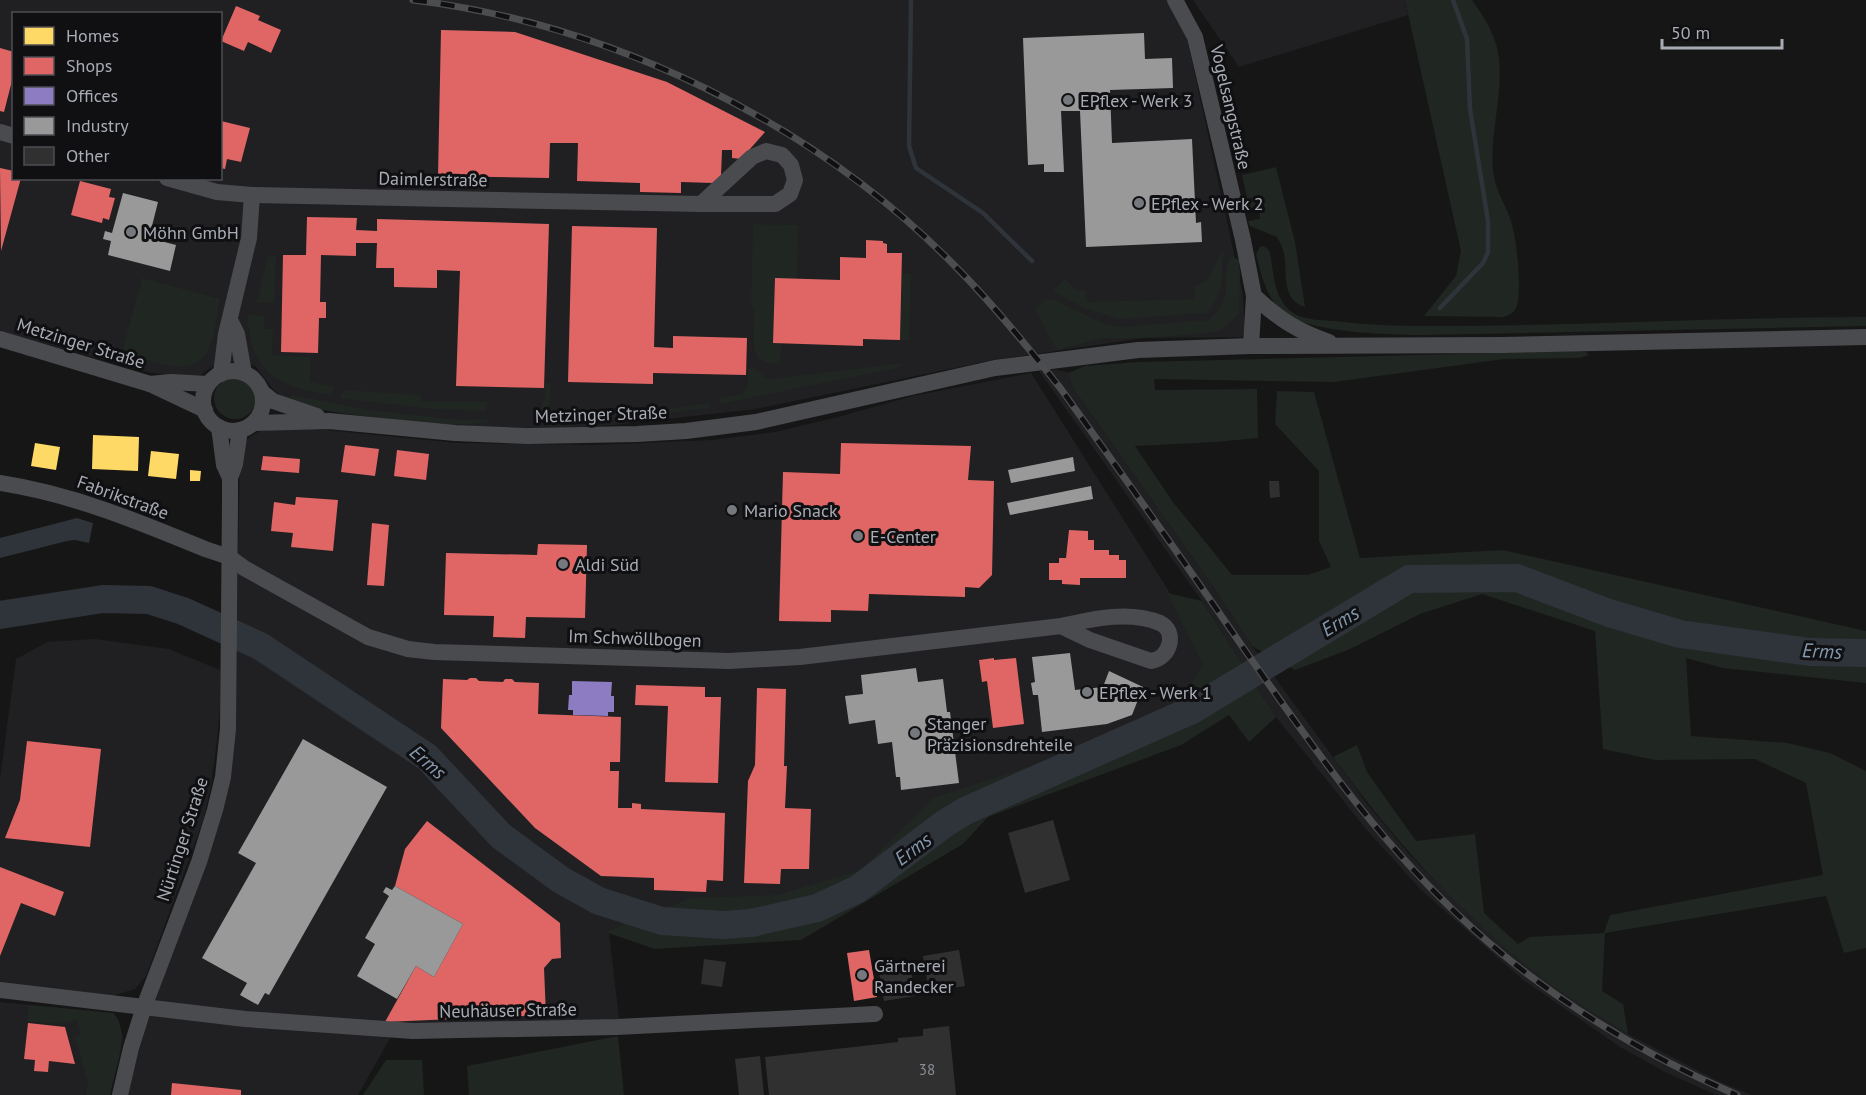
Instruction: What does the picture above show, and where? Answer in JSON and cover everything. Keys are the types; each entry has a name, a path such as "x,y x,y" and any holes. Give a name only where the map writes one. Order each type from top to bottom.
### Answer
{"street":[{"name":"Vogelsangstraße","path":"1175,0 1195,37 1243,240 1254,296 1251,346"},
{"name":"Daimlerstraße","path":"174,180 217,192 252,195 701,204 775,204 789,194 795,180 791,165 782,155 766,151 752,157 701,204"},
{"path":"205,410 204,397 215,379 249,238 252,195"},
{"path":"1254,296 1289,326 1342,346"},
{"path":"230,320 237,334 244,373"},
{"name":"Metzinger Straße","path":"0,339 150,384 205,410 210,420 219,427 231,431 247,427 329,421 484,435 554,437 686,430 756,422 1024,363 1138,350 1251,346 1866,337"},
{"name":"Metzinger Straße","path":"150,384 215,379 232,371 244,373 253,378 262,393 273,401 329,421"},
{"path":"247,427 262,411 262,393"},
{"name":"Nürtinger Straße","path":"219,427 224,465 230,478"},
{"name":"Nürtinger Straße","path":"120,1095 144,1007 199,862 223,777 229,672 230,478 247,427"},
{"name":"Fabrikstraße","path":"0,483 87,502 229,557"},
{"name":"Im Schwöllbogen","path":"229,557 244,568 368,637 408,649 434,652 729,661 800,657 1061,626 1100,619 1141,618 1162,624 1168,631 1170,640 1167,652 1160,659 1151,661 1090,640 1061,626"},
{"name":"Neuhäuser Straße","path":"0,990 289,1023 423,1031 617,1027 874,1014"}],"shaded area":[{"path":"0,0 1167,0 1187,38 1243,295 1245,334 1242,337 1144,338 993,360 756,409 613,425 554,428 484,427 330,410 284,398 274,390 255,366 239,361 226,362 210,368 201,375 179,377 148,372 0,331"},
{"path":"1193,0 1405,0 1408,15 1239,67"},
{"path":"1405,0 1472,0 1492,32 1496,44 1500,76 1493,144 1494,177 1511,222 1516,246 1519,283 1515,310 1505,317 1424,316 1456,276 1461,251"},
{"path":"1276,167 1295,242 1305,307 1291,298 1288,291 1285,258 1277,237 1250,226 1248,221 1260,219 1259,210 1246,212 1244,207 1247,198 1242,175"},
{"path":"753,224 798,225 797,279 775,279 773,343 781,343 780,364 768,363 761,359 754,348 754,313 751,300"},
{"path":"1263,246 1270,253 1276,287 1283,302 1295,314 1314,319 1430,326 1866,317 1866,326 1423,335 1347,331 1306,323 1290,317 1279,309 1267,290 1256,254"},
{"path":"1223,251 1219,293 1206,313 1119,319 1082,307 1053,291 1065,279 1076,290 1086,290 1087,302 1195,299 1195,286 1206,280"},
{"path":"276,256 274,303 257,302 268,257"},
{"path":"1231,256 1239,260 1239,314 1221,330 1144,338 1103,338 1057,350 1035,309 1045,300 1052,299 1102,323 1119,327 1209,320 1223,302 1226,272"},
{"path":"902,273 911,274 909,340 900,340"},
{"path":"142,278 220,299 213,338 201,360 180,367 168,366 122,352"},
{"path":"247,314 264,316 264,329 273,329 272,355 310,357 310,382 335,387 330,395 295,387 270,374 254,351"},
{"path":"1578,351 1589,355 1579,358 1504,359 1334,382 1154,379 1155,390 1257,389 1258,438 1135,446 1173,502 1232,575 1308,575 1331,567 1319,541 1319,471 1275,424 1277,391 1314,392 1360,558 1503,550 1866,631 1866,683 1723,668 1686,658 1691,736 1787,743 1830,753 1866,771 1866,948 1844,953 1826,896 1605,933 1602,991 1623,1004 1628,1034 1541,977 1501,945 1424,869 1333,757 1357,745 1367,772 1416,841 1475,834 1484,913 1518,944 1530,937 1604,933 1610,915 1823,875 1806,783 1755,759 1655,760 1603,749 1595,631 1482,594 1420,614 1350,649 1295,670 1252,646 1212,585 1072,387 1068,373 1085,366 1139,362"},
{"path":"903,363 897,368 720,404 720,398 744,392 748,384 748,369 753,367 766,378 772,379"},
{"path":"1039,371 1068,372 1072,387 1212,585 1252,646 1367,804 1409,854 1468,914 1530,969 1628,1034 1718,1081 1752,1095 1716,1095 1663,1071 1620,1047 1522,979 1421,890 1366,829 1276,717 1202,601"},
{"path":"1031,373 1175,601 1206,666 1176,712 864,870 780,896 609,932 620,1027 394,1031 358,1095 127,1095 143,1036 161,984 235,708 240,454 243,444 250,437 260,431 295,427 458,443 593,445 712,440 775,432 913,396"},
{"path":"235,377 250,383 256,398 250,413 235,419 220,413 214,398 220,383"},
{"path":"544,383 551,383 549,410 568,413 629,413 709,403 710,408 624,417 560,416 540,411 545,396"},
{"path":"344,390 421,395 422,402 488,402 486,411 432,409 339,398"},
{"path":"292,395 369,410 489,422 462,425 436,424 347,414 291,402"},
{"path":"77,518 93,523 89,543 67,541 0,558 0,538"},
{"path":"1167,593 1202,601 1276,717 1249,742 1229,715 1181,745 988,817 963,844 801,940 655,949 605,932 691,898 777,895 861,870 933,798 1028,767 1173,712 1203,665"},
{"path":"95,639 169,649 220,670 217,740 203,821 146,976 135,989 112,996 0,985 0,780 16,659 47,642"},
{"path":"0,1002 113,1013 118,1019 123,1037 110,1095 0,1095"},
{"path":"29,1005 113,1013 121,1031 121,1041 110,1095 86,1095 88,1082 75,1037 81,1035 77,1020 59,1024 27,1021"},
{"path":"618,1036 624,1095 469,1095 467,1066"},
{"path":"386,1060 422,1060 424,1095 363,1095"}],"building: Homes":[{"path":"93,435 139,437 138,471 92,469"},
{"path":"35,443 60,447 56,470 31,466"},
{"path":"151,451 179,454 176,479 148,476"},
{"path":"190,470 201,471 200,481 190,481"}],"building: Shops":[{"path":"236,6 260,16 258,20 281,30 271,53 248,42 244,51 222,41"},
{"path":"441,30 515,32 667,82 765,132 741,159 732,158 732,150 722,150 721,176 713,183 681,182 681,193 640,192 640,183 577,181 578,143 550,143 549,178 438,176"},
{"path":"0,48 12,51 12,81 4,112 0,111"},
{"path":"222,121 250,128 241,162 227,159 225,169 222,168"},
{"path":"0,168 12,171 12,180 20,180 1,251"},
{"path":"80,181 111,189 109,197 115,198 109,220 103,218 102,223 71,215"},
{"path":"307,217 357,218 356,230 377,231 377,219 549,224 544,388 456,386 460,271 437,270 437,288 394,287 394,268 376,268 377,243 356,243 356,256 321,255 320,302 326,302 326,318 319,318 318,353 281,352 283,255 306,255"},
{"path":"572,226 657,228 654,347 673,348 673,336 747,338 746,375 653,373 653,384 568,382"},
{"path":"866,240 883,241 887,244 887,253 902,253 900,340 863,339 863,346 773,343 775,278 840,280 840,257 866,258"},
{"path":"841,443 971,446 968,480 994,481 992,575 979,588 965,587 965,597 869,594 868,611 831,610 831,622 779,621 783,472 840,474"},
{"path":"345,445 379,449 375,476 341,472"},
{"path":"397,450 429,454 426,480 394,476"},
{"path":"263,456 300,459 299,473 261,470"},
{"path":"296,497 338,500 333,551 291,547 293,533 271,531 274,502 295,505"},
{"path":"372,523 389,525 384,586 367,585"},
{"path":"1069,530 1088,531 1088,540 1094,540 1094,550 1109,550 1109,555 1119,555 1119,560 1126,560 1126,578 1080,578 1080,585 1062,584 1062,580 1049,580 1049,563 1059,563 1059,558 1066,558"},
{"path":"538,544 587,545 585,618 526,617 525,638 493,637 494,616 444,615 446,553 537,555"},
{"path":"994,658 994,660 1016,658 1024,724 993,728 987,681 982,682 979,660"},
{"path":"476,678 479,681 503,682 505,679 512,679 515,682 539,683 538,714 621,717 620,762 610,762 610,771 619,771 618,808 632,808 632,803 641,804 641,809 725,813 723,881 707,880 706,892 654,890 654,878 601,876 535,828 441,728 443,679 467,680"},
{"path":"636,685 705,687 705,697 721,697 718,783 665,782 668,706 635,705"},
{"path":"757,688 786,689 785,808 811,809 809,869 781,869 780,884 744,883 748,781 755,765"},
{"path":"27,741 101,749 90,847 5,838 20,800"},
{"path":"427,821 560,923 561,958 552,959 544,968 546,1015 385,1022 416,966 434,977 463,924 395,886 405,849"},
{"path":"0,867 64,892 55,916 21,903 0,956"},
{"name":"Gärtnerei Randecker","path":"869,950 877,997 854,1001 847,953"},
{"path":"28,1023 65,1027 75,1064 49,1061 48,1072 34,1071 35,1060 24,1059"},
{"path":"172,1083 241,1090 241,1095 171,1095"}],"building: Offices":[{"path":"572,681 612,682 611,696 614,696 614,712 608,712 608,716 573,715 573,710 568,710 569,695 572,695"}],"building: Industry":[{"path":"1144,33 1145,59 1172,58 1173,88 1110,90 1112,143 1192,139 1196,223 1201,222 1202,242 1086,247 1080,111 1061,111 1064,172 1044,172 1044,164 1028,165 1023,38"},
{"name":"Möhn GmbH","path":"123,193 158,202 149,238 176,245 170,271 108,255 111,241 103,239 105,231 112,233"},
{"path":"1073,457 1075,471 1011,483 1008,470"},
{"path":"1091,486 1093,499 1010,515 1007,503"},
{"name":"EPflex - Werk 1","path":"1070,653 1075,690 1103,687 1109,671 1143,687 1132,715 1107,724 1042,732 1038,695 1033,695 1031,683 1035,682 1032,657"},
{"name":"Stanger Präzisionsdrehteile","path":"916,668 918,682 943,679 947,712 950,712 959,783 901,790 900,777 896,777 892,742 878,744 875,720 849,724 845,696 863,694 861,675"},
{"path":"303,739 387,787 269,995 265,993 258,1005 240,995 247,983 202,958 256,863 238,853"},
{"path":"395,886 463,924 434,977 416,966 397,999 357,976 375,944 365,938 389,896 383,892 386,887 392,890"}],"building: Other":[{"path":"1269,481 1279,481 1280,497 1270,498"},
{"path":"1053,820 1070,880 1025,893 1008,833"},
{"path":"959,950 965,986 929,991 923,956"},
{"path":"704,959 726,962 722,987 701,984"},
{"path":"911,968 915,996 884,1001 879,972"},
{"path":"949,1026 956,1095 769,1095 765,1057 898,1042 898,1038 923,1036 923,1029"},
{"path":"760,1056 764,1095 739,1095 735,1059"}],"waterway":[{"path":"911,0 909,146 916,168 983,213 1032,261"},
{"path":"1440,308 1483,263 1488,252 1488,221 1470,109 1467,39 1453,0"},
{"name":"Erms","path":"0,615 103,599 149,600 183,611 260,646 427,757 501,836 561,880 599,901 662,921 723,925 751,923 817,908 858,889 944,824 965,811 1192,710 1409,579 1517,578 1609,613 1680,634 1810,652 1866,653"}],"railway":[{"path":"413,0 487,12 561,32 634,57 705,88 774,125 838,167 899,214 954,265 982,295 1061,389 1316,750 1395,850 1424,881 1485,940 1518,967 1587,1016 1660,1058 1737,1095"}],"place":[{"name":"EPflex - Werk 3","path":"1068,100"},
{"name":"EPflex - Werk 2","path":"1139,203"},
{"name":"Möhn GmbH","path":"131,232"},
{"name":"Mario Snack","path":"732,510"},
{"name":"E-Center","path":"858,536"},
{"name":"Aldi Süd","path":"563,564"},
{"name":"EPflex - Werk 1","path":"1087,692"},
{"name":"Stanger Präzisionsdrehteile","path":"915,733"},
{"name":"Gärtnerei Randecker","path":"862,975"}]}
